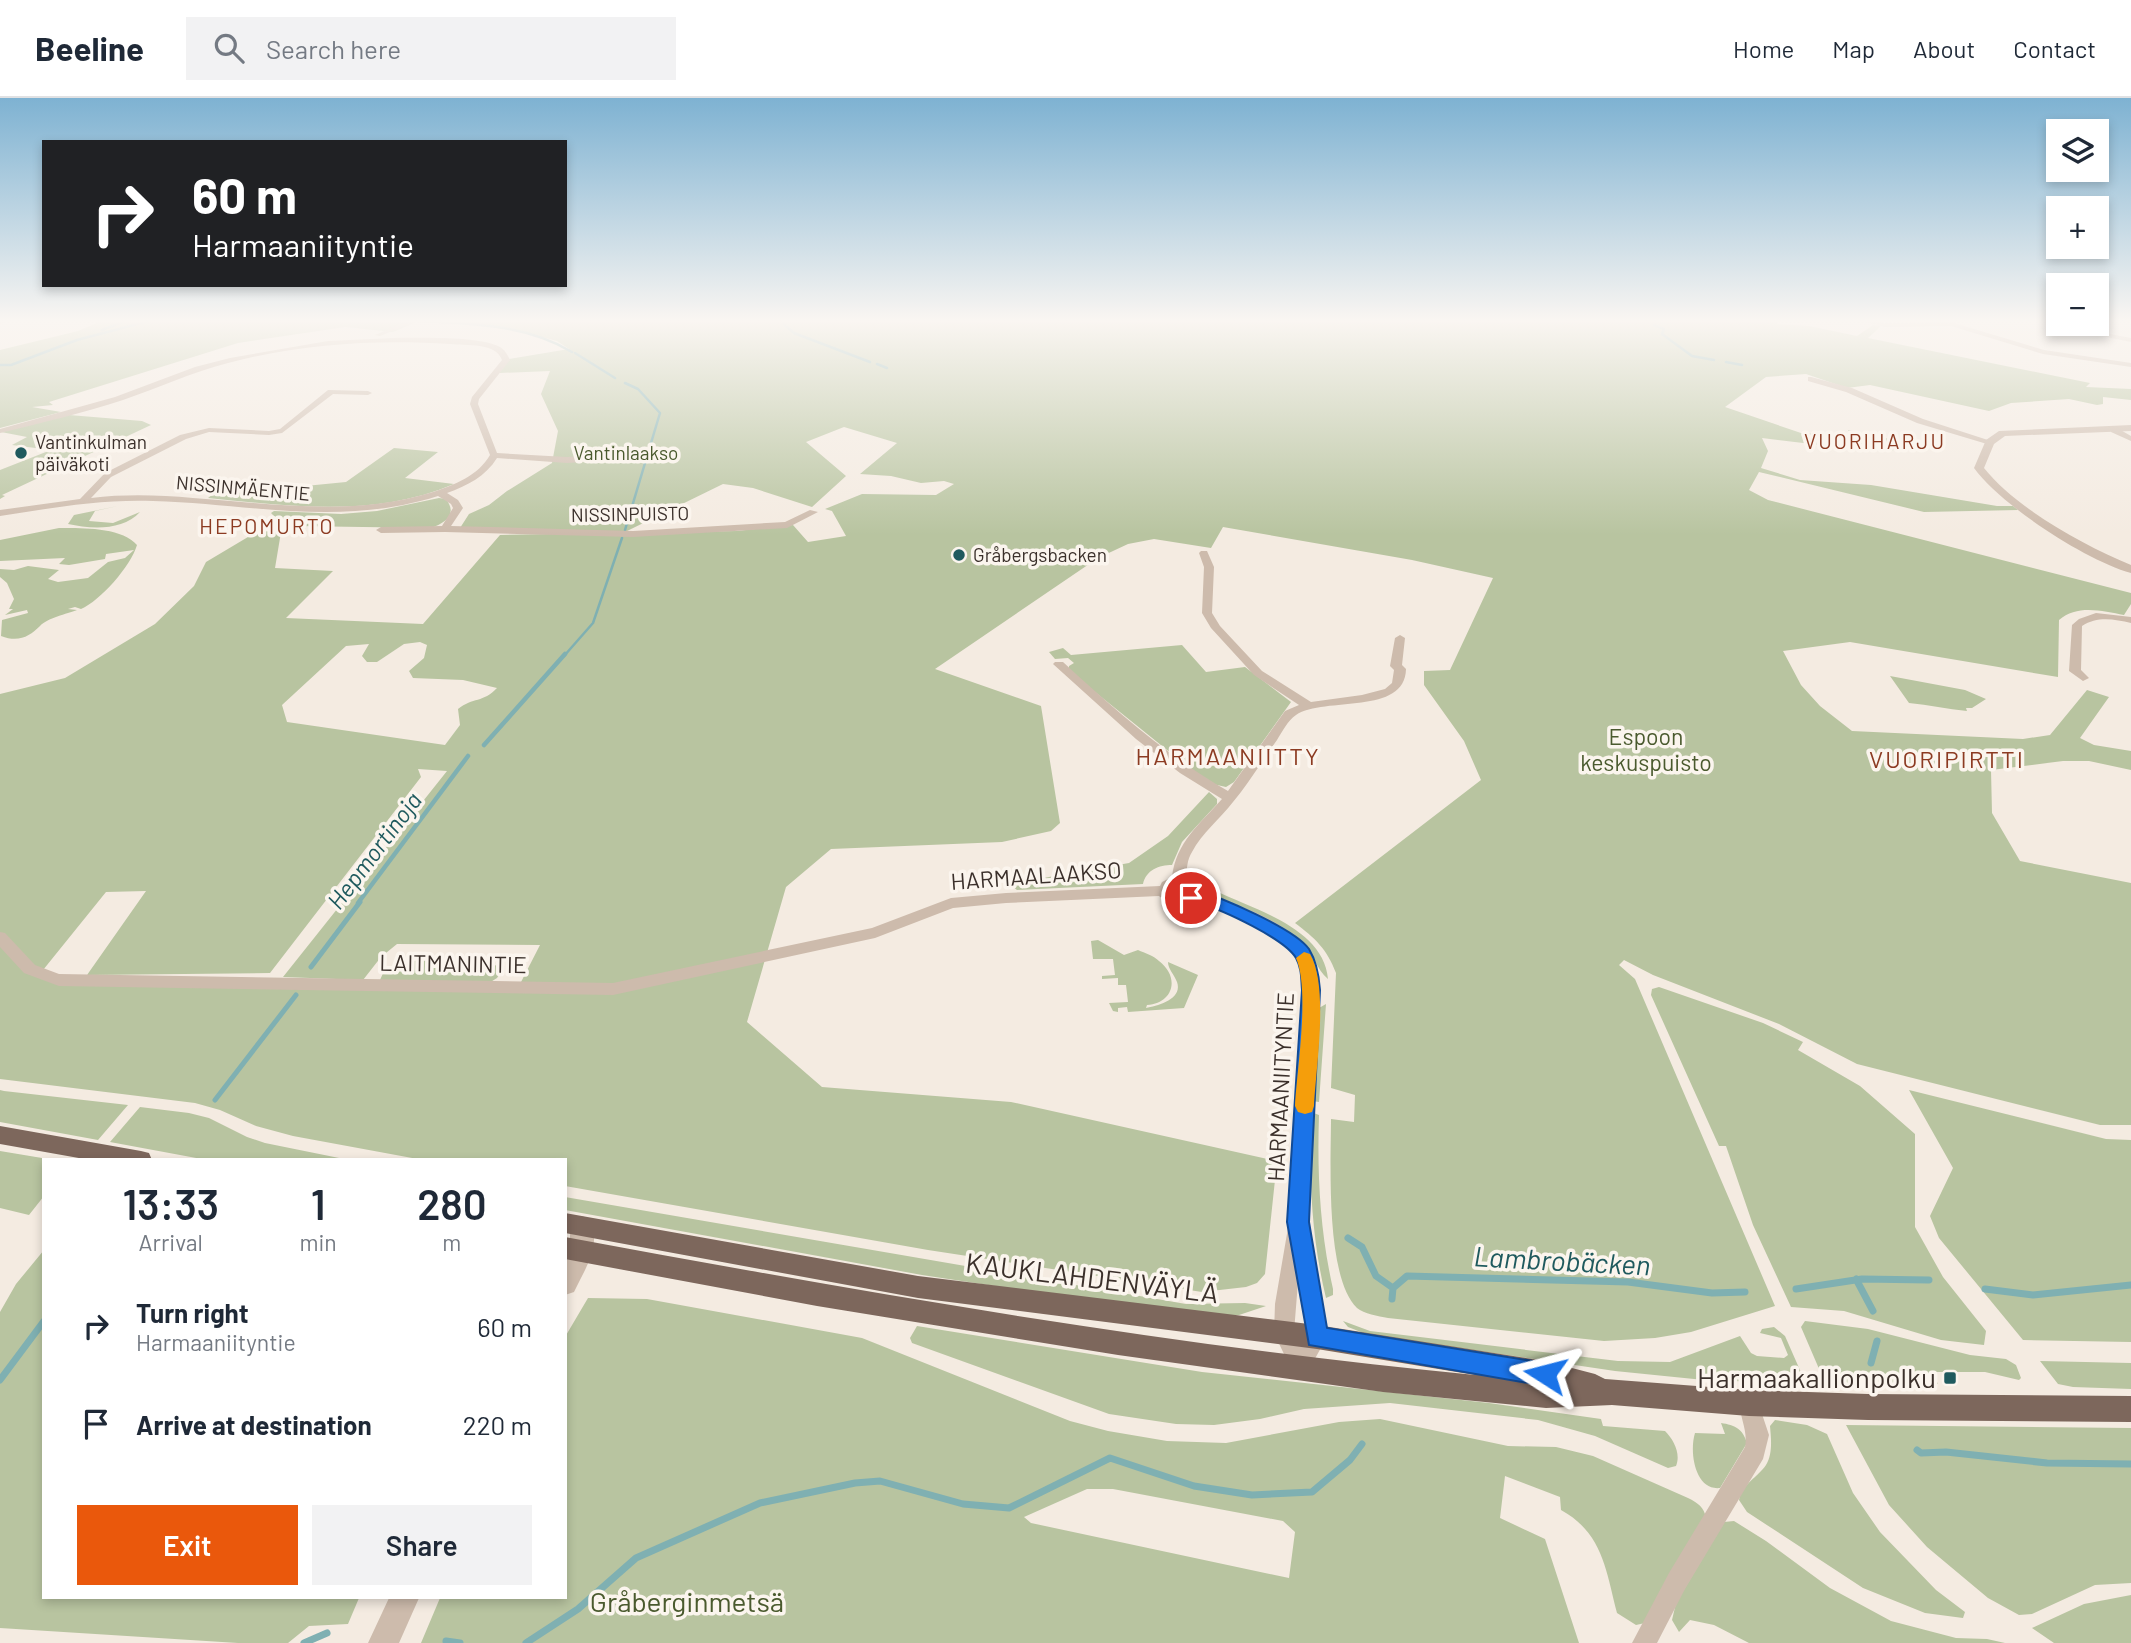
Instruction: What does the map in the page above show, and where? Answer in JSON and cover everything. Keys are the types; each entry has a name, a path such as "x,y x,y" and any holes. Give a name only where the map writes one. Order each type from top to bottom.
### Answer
{"main road":[{"path":"0,1135 130,1158"},
{"name":"KAUKLAHDENVÄYLÄ","path":"572,1237 1008,1300 1317,1337 1545,1374 1612,1392"},
{"name":"KAUKLAHDENVÄYLÄ","path":"572,1237 855,1301 1118,1343 1383,1379 1546,1395 1612,1392 1749,1403 1868,1407 2131,1409"}],"street":[{"path":"0,430 139,391"},
{"path":"479,391 474,404 494,456 567,460 615,457"},
{"path":"1852,391 1920,421 1990,442"},
{"path":"83,501 108,475 189,435 220,429 278,432 291,426 331,392 368,393"},
{"path":"2131,428 2022,430 2003,433 1990,442 1979,463 1983,475 2015,502 2098,556 2131,569"},
{"path":"2114,430 2131,439"},
{"name":"NISSINMÄENTIE","path":"0,513 83,501 153,498 325,513 393,506 440,493 472,478 491,462 494,456"},
{"path":"440,493 455,502 458,508 445,529"},
{"name":"NISSINPUISTO","path":"381,530 633,534 787,525 813,512"},
{"path":"1204,554 1209,567 1207,613 1216,628 1258,673 1308,705"},
{"path":"2083,678 2075,671 2077,625 2084,619 2102,616 2131,620"},
{"path":"1165,891 1169,883 1179,880 1181,859 1188,846 1230,798 1289,715 1297,708 1308,705 1358,699 1394,689 1399,682 1400,669 1396,666 1400,638"},
{"path":"1059,664 1093,696 1193,776 1230,798"},
{"name":"HARMAANIITYNTIE","path":"1179,880 1193,886 1194,895"},
{"name":"HARMAANIITYNTIE","path":"1165,891 1177,901 1187,900 1194,895"},
{"name":"HARMAALAAKSO","path":"913,918 938,907 970,900 1165,891"},
{"name":"HARMAANIITYNTIE","path":"1194,895 1240,913 1289,940 1301,952 1309,968 1311,990 1298,1222 1284,1333"},
{"name":"LAITMANINTIE","path":"0,937 21,965 39,976 59,980 592,989 652,982 701,968 842,941 875,933 913,918"},
{"name":"HARMAANIITYNTIE","path":"1298,1222 1317,1337"},
{"path":"567,1271 572,1237"},
{"path":"1284,1333 1300,1366"},
{"path":"1300,1366 1317,1337"},
{"path":"1644,1643 1677,1581 1755,1451 1758,1435 1749,1403"},
{"path":"383,1643 404,1599"}],"green space":[{"path":"0,391 84,391 49,402 53,405 32,407 61,412 0,428"},
{"path":"542,391 1747,391 1725,407 1801,433 1851,435 1848,430 1917,445 1916,448 1886,451 1827,438 1820,445 1762,438 1768,451 1761,468 1800,480 1871,485 1997,506 2013,506 2018,510 1924,512 1759,472 1749,490 1768,500 2131,593 2131,604 2124,615 2082,610 2059,620 2058,677 1850,642 1783,651 1801,685 1820,706 1852,731 2023,739 2050,735 2087,690 2109,697 2080,738 2094,745 2131,751 2131,770 2089,761 2063,761 1991,770 1992,813 2020,861 2131,883 2131,1125 2100,1125 1857,1064 1779,1024 1653,975 1624,960 1619,965 1635,979 1775,1306 1691,1332 1655,1338 1604,1341 1388,1318 1360,1310 1347,1293 1339,1271 1332,1218 1331,1119 1354,1122 1355,1095 1331,1088 1336,973 1320,945 1295,923 1481,780 1464,741 1424,685 1424,671 1450,670 1493,578 1412,560 1223,527 1211,548 1154,539 1128,544 1098,558 935,669 1041,706 1060,823 1051,831 1002,842 831,849 786,887 747,1022 822,1087 1011,1102 1277,1161 1265,1274 1257,1283 1246,1287 1202,1292 928,1250 567,1186 567,1158 412,1158 293,1136 256,1126 220,1110 195,1103 0,1079 0,694 65,678 155,624 194,586 206,562 258,531 281,532 275,568 333,571 286,618 423,624 500,535 737,531 793,525 808,542 846,536 832,511 825,509 862,494 936,495 954,484 944,481 921,483 891,476 860,474 897,443 844,427 806,442 846,476 812,507 753,488 723,484 625,532 460,528 469,514 489,505 552,463 558,431 541,394","holes":["420,642 427,645 424,658 409,671 413,678 463,680 497,688 487,696 458,709 460,725 445,745 287,722 282,705 346,646 369,644 362,656 367,662 377,662 404,644","418,769 447,771 283,977 363,980 381,957 397,944 540,945 520,984 39,975 106,892 146,891 87,975 270,973 421,777"]},
{"path":"1898,391 2131,391 2131,400 2103,397 2103,404 2097,405 2069,399 2011,403 1989,411"},
{"path":"69,415 142,421 151,425 2,495 5,496 0,499 0,470 51,450 12,445 27,437 1,432"},
{"path":"394,448 438,452 405,478 454,484 393,502 332,507 208,498 212,495 346,482"},
{"path":"439,498 446,499 450,514 441,524 431,528 296,526 281,523 271,513 341,514 377,511"},
{"path":"118,506 95,511 89,521 113,523 140,512 125,523 106,527 68,524 74,515"},
{"path":"59,528 112,532 137,545 122,572 89,605 81,609 68,609 77,610 43,623 24,637 13,639 1,636 2,620 28,613 27,610 5,615 13,609 9,609 14,599 7,583 0,577 0,569 14,570 28,566 59,570 48,579 58,582 88,578 108,562 125,558 134,550 106,554 105,559 69,565 59,564 65,558 0,561 0,540"},
{"path":"1182,645 1206,672 1245,667 1291,702 1234,782 1226,787 1208,783 1069,671 1069,666 1074,663 1068,658 1055,659 1049,652 1063,648 1071,655"},
{"path":"1890,676 1965,690 1986,699 1972,708 1966,708 1967,711 1909,703"},
{"path":"1209,792 1217,799 1217,804 1182,842 1172,865 1154,869 1143,884 1017,890 1009,884 1129,863 1168,836"},
{"path":"1218,892 1268,914 1301,934 1324,962 1328,979 1307,947 1294,935 1215,895"},
{"path":"1098,940 1124,955 1138,950 1166,967 1172,981 1171,988 1163,1000 1147,1005 1146,1008 1168,1001 1176,993 1177,982 1168,962 1198,975 1184,1008 1128,1012 1127,1007 1118,1008 1118,1012 1113,1011 1109,1003 1128,1002 1126,985 1118,985 1118,978 1102,979 1102,976 1115,975 1113,959 1093,959 1091,941"},
{"path":"488,960 502,970 497,978 489,983 380,980 384,971 403,961"},
{"path":"1659,987 1763,1023 1803,1042 1798,1050 1860,1086 1915,1134 1915,1227 1943,1277 1986,1331 1984,1345 1941,1340 1844,1311 1791,1307 1753,1225 1726,1146 1719,1146 1651,995 1652,989"},
{"path":"1326,1004 1319,1102 1312,1101 1319,1008"},
{"path":"0,1090 128,1105 98,1140 0,1122"},
{"path":"1909,1090 2106,1139 2131,1140 2131,1342 2023,1340 1939,1238 1930,1216 1953,1168"},
{"path":"140,1107 209,1118 265,1143 339,1158 196,1158 110,1142"},
{"path":"1311,1112 1319,1115 1320,1203 1333,1289 1333,1295 1326,1298 1312,1206"},
{"path":"0,1151 42,1158 42,1199 29,1215 0,1208"},
{"path":"567,1197 1186,1304 1245,1303 1266,1306 1239,1315 1199,1317 922,1275 567,1210"},
{"path":"42,1252 42,1599 359,1599 348,1624 309,1626 288,1643 238,1643 0,1628 0,1312 16,1284"},
{"name":"Gråberginmetsä","path":"588,1298 647,1299 862,1338 1070,1421 1108,1431 1167,1441 1226,1443 1339,1422 1380,1419 1508,1446 1556,1447 1593,1456 1688,1498 1700,1506 1706,1518 1645,1623 1636,1625 1617,1613 1601,1554 1586,1530 1561,1510 1560,1497 1505,1476 1500,1518 1545,1539 1579,1643 421,1643 440,1599 567,1599 567,1334","holes":["1087,1489 1113,1489 1283,1521 1295,1532 1289,1578 1031,1523 1024,1517"]},
{"path":"1343,1321 1370,1331 1618,1361 1670,1362 1740,1336 1751,1353 1757,1356 1784,1358 1788,1355 1781,1338 1760,1333 1762,1329 1774,1327 1785,1336 1803,1377 1784,1383 1704,1380 1615,1371 1366,1334 1348,1327"},
{"path":"1805,1321 1868,1329 1970,1355 2006,1359 2016,1365 2021,1378 2019,1380 1985,1372 1932,1372 1938,1384 1912,1382 1890,1387 1826,1385 1801,1327"},
{"path":"917,1326 1202,1372 1489,1403 1601,1419 1603,1426 1665,1431 1676,1447 1678,1457 1676,1466 1668,1468 1595,1436 1538,1420 1390,1403 1304,1409 1260,1419 1214,1425 1176,1424 1109,1414 912,1343 910,1338"},
{"path":"2040,1361 2131,1363 2131,1389 2058,1384"},
{"path":"1775,1420 1807,1425 1827,1434 1853,1493 1880,1532 1936,1590 1965,1612 1963,1618 1925,1613 1863,1588 1747,1512 1739,1500 1747,1485 1768,1461 1771,1446 1770,1426"},
{"path":"1721,1423 1738,1428 1747,1443 1720,1488 1712,1487 1700,1477 1694,1460 1693,1441 1695,1433 1725,1434"},
{"path":"1846,1425 2131,1428 2131,1583 2095,1585 2032,1614 2019,1615 1988,1598 1927,1547 1889,1505"},
{"path":"1734,1521 1830,1588 1891,1621 1956,1638 1987,1639 2005,1643 1749,1643 1714,1625 1690,1620 1679,1632 1672,1620 1676,1603 1724,1522"},
{"path":"2131,1595 2131,1643 2054,1643 2032,1628 2084,1604"}],"waterway":[{"name":"Hepmortinoja","path":"625,530 660,413 640,391"},
{"name":"Hepmortinoja","path":"564,656 593,623 622,538"},
{"name":"Hepmortinoja","path":"484,745 565,654"},
{"name":"Hepmortinoja","path":"358,903 468,756"},
{"name":"Hepmortinoja","path":"311,967 360,902"},
{"name":"Hepmortinoja","path":"215,1100 296,995"},
{"path":"1348,1238 1362,1247 1376,1276 1393,1288"},
{"name":"Lambrobäcken","path":"1393,1288 1407,1276 1628,1282 1712,1293 1745,1292"},
{"name":"Lambrobäcken","path":"1796,1289 1856,1280"},
{"path":"1856,1280 1873,1311"},
{"name":"Lambrobäcken","path":"1856,1280 1929,1280"},
{"name":"Lambrobäcken","path":"1985,1289 2033,1295 2131,1285"},
{"name":"Lambrobäcken","path":"1392,1299 1393,1288"},
{"name":"Hepmortinoja","path":"0,1380 42,1324"},
{"path":"1871,1363 1877,1341"},
{"name":"Lambrobäcken","path":"526,1643 578,1609 636,1558 760,1503 855,1483 880,1481 963,1504 1009,1508 1110,1458 1194,1486 1252,1495 1312,1492 1350,1460 1362,1444"},
{"path":"1917,1450 1921,1453 1946,1452 2047,1463 2131,1464"},
{"name":"Lambrobäcken","path":"304,1643 327,1633"},
{"name":"Lambrobäcken","path":"446,1641 460,1643"}],"slow traffic":[{"path":"1304,958 1309,968 1311,990 1305,1106"}],"place":[{"name":"Vantinkulman päiväkoti","path":"21,453"},
{"name":"Gråbergsbacken","path":"959,555"},
{"name":"Harmaakallionpolku","path":"1950,1378"}],"district":[{"name":"VUORIHARJU","path":"1875,442"},
{"name":"HEPOMURTO","path":"267,527"},
{"name":"HARMAANIITTY","path":"1228,757"},
{"name":"VUORIPIRTTI","path":"1947,760"}],"route":[{"path":"1191,898 1194,895 1220,904 1289,940 1301,952 1309,968 1311,990 1298,1222 1317,1337 1545,1374"}],"park label":[{"name":"Vantinlaakso","path":"626,453"},
{"name":"Espoon keskuspuisto","path":"1646,750"}]}
